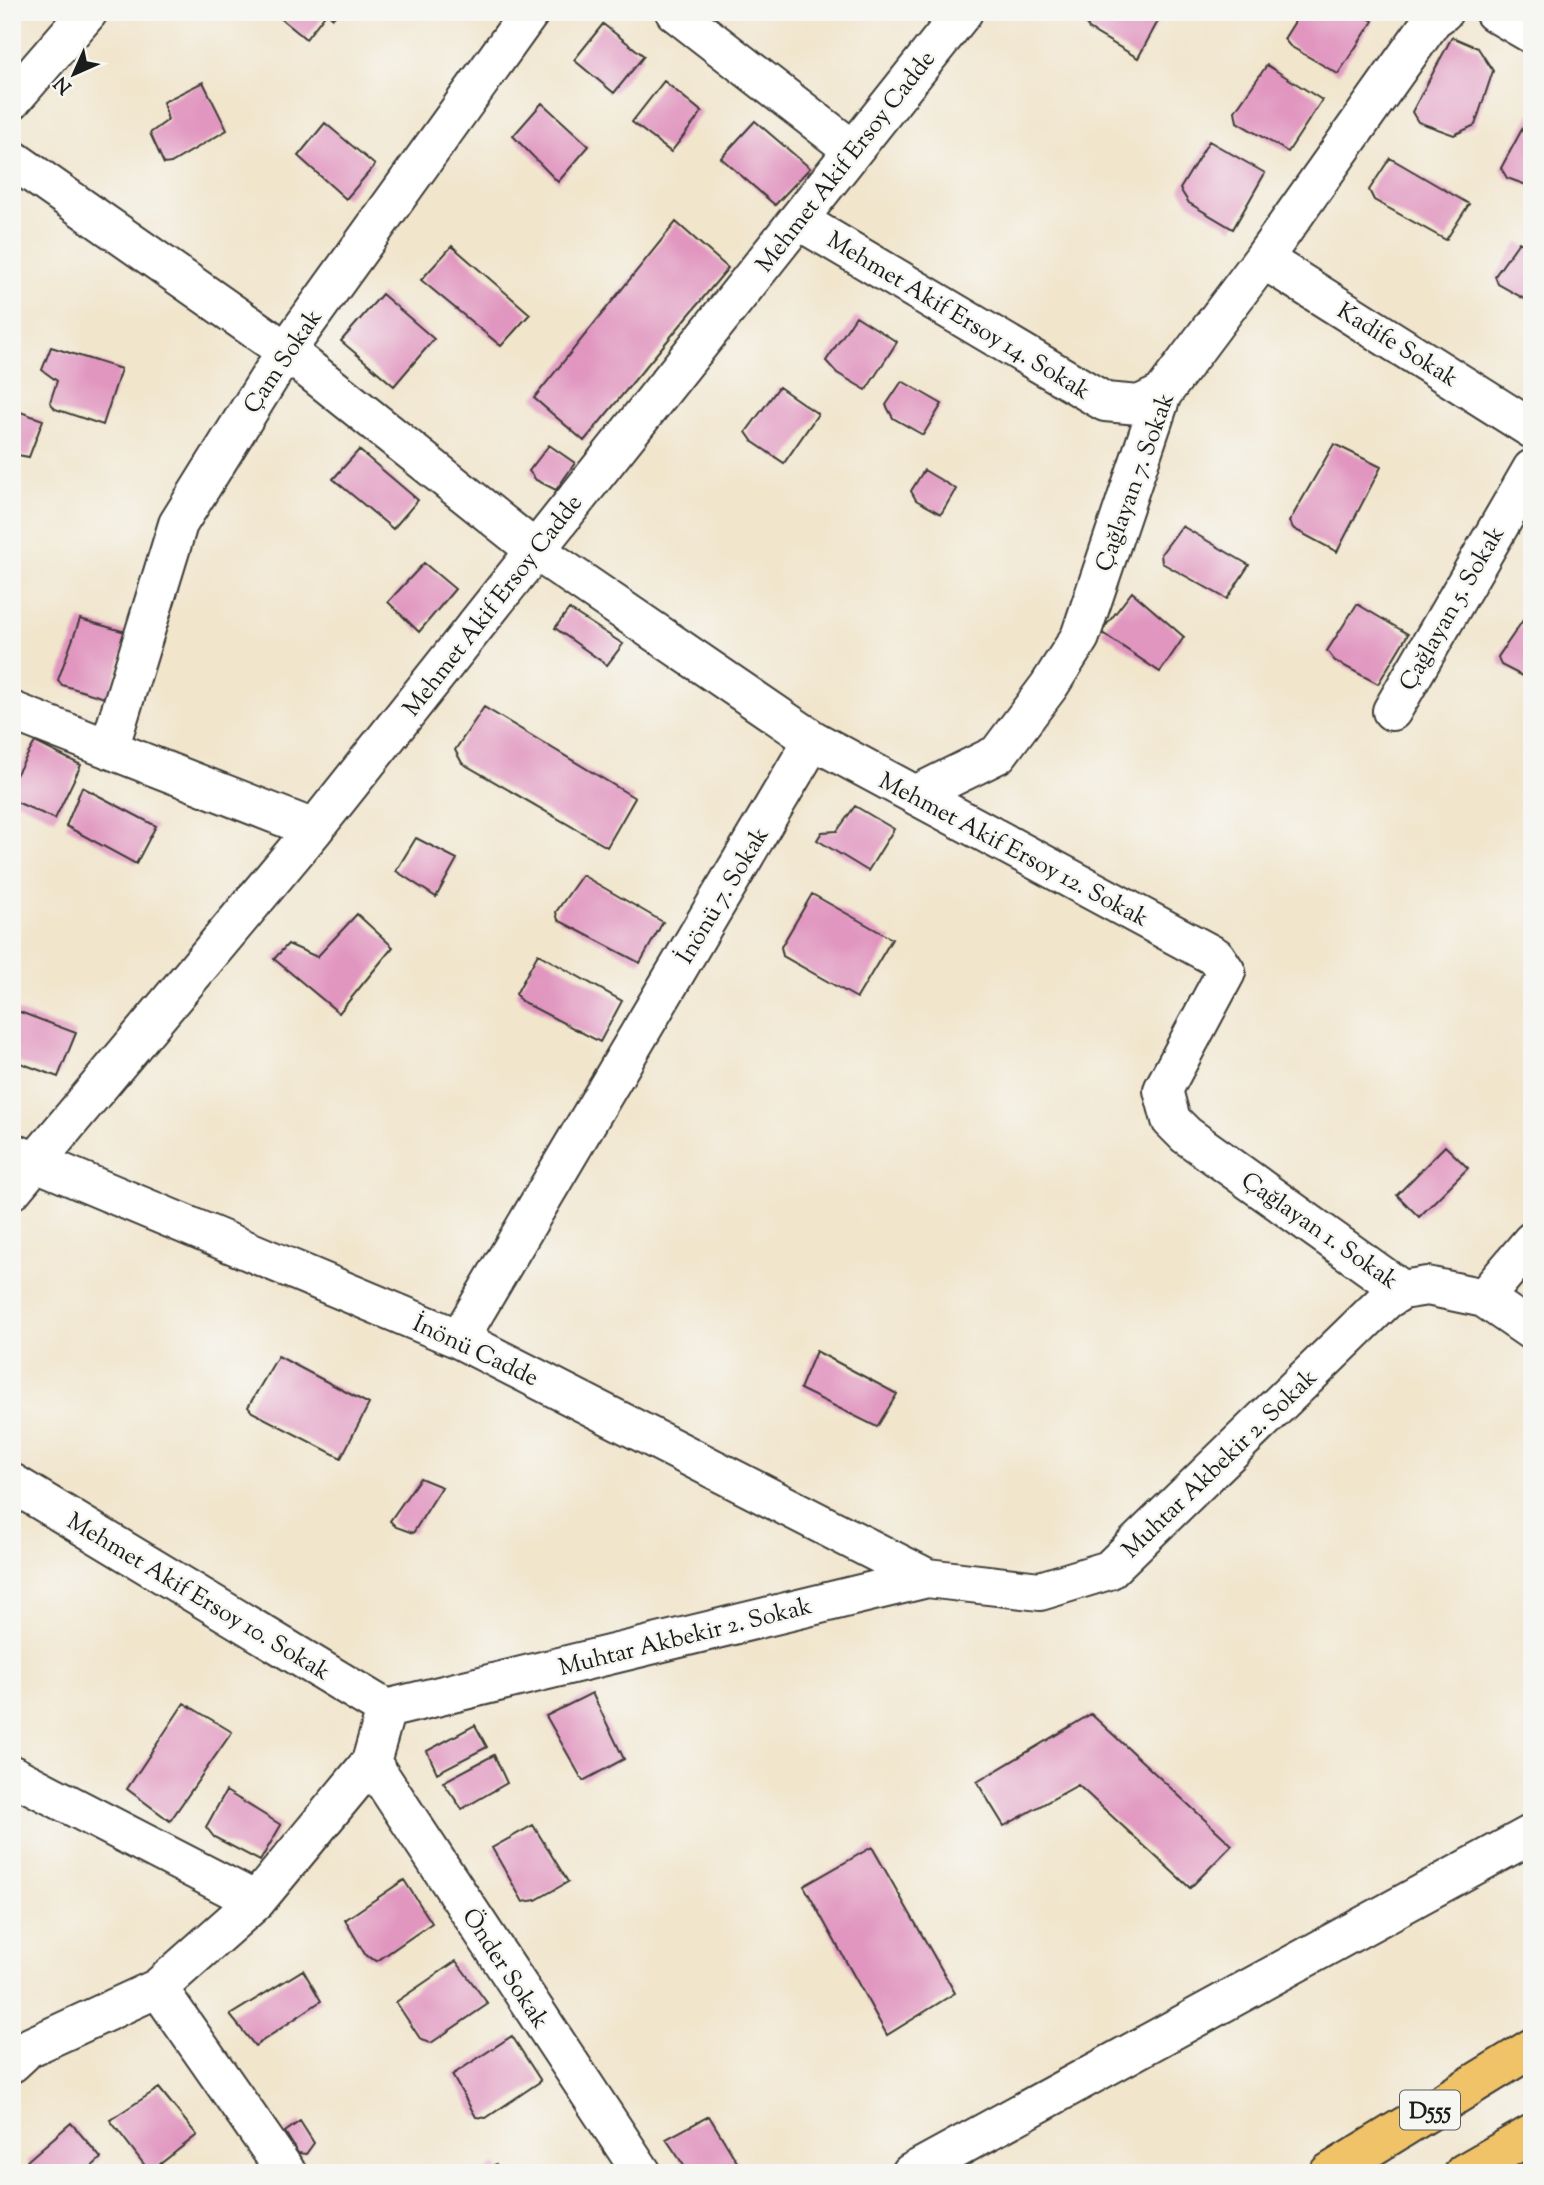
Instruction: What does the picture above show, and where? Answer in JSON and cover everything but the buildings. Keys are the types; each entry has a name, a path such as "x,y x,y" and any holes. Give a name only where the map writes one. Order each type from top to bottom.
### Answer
{"main road":[{"name":"D555","path":"1329,2173 1532,2048"},
{"path":"1465,2173 1532,2134"}],"street":[{"path":"12,100 88,12"},
{"name":"Çam Sokak","path":"109,749 178,524 286,351 530,12"},
{"path":"676,12 853,150"},
{"name":"Mehmet Akif Ersoy Cadde","path":"20,1167 314,829 963,12"},
{"name":"Çağlayan 7. Sokak","path":"915,795 999,754 1080,637 1162,394 1263,259 1433,19 1443,12"},
{"path":"1494,12 1532,34"},
{"path":"12,159 286,351 535,550 814,740"},
{"name":"Mehmet Akif Ersoy 14. Sokak","path":"798,220 1105,402 1139,405 1162,394"},
{"name":"Kadife Sokak","path":"1263,259 1532,429"},
{"name":"Çağlayan 5. Sokak","path":"1392,711 1532,468"},
{"path":"12,711 314,829"},
{"name":"Mehmet Akif Ersoy 12. Sokak","path":"814,740 1216,957 1226,972 1223,980 1163,1090"},
{"name":"İnönü 7. Sokak","path":"459,1339 814,740"},
{"name":"Çağlayan 1. Sokak","path":"1163,1090 1171,1120 1186,1135 1402,1290 1427,1286 1484,1298"},
{"name":"İnönü Cadde","path":"20,1167 459,1339 927,1578"},
{"path":"1532,1241 1484,1298 1532,1331"},
{"name":"Muhtar Akbekir 2. Sokak","path":"386,1709 927,1578 1040,1591 1109,1570 1386,1300 1402,1290"},
{"name":"Mehmet Akif Ersoy 10. Sokak","path":"12,1483 386,1709"},
{"path":"12,2063 28,2048 158,1988 256,1901 371,1762 386,1709"},
{"name":"Önder Sokak","path":"371,1762 642,2173"},
{"path":"12,1775 256,1901"},
{"path":"911,2173 1532,1834"},
{"path":"158,1988 287,2173"}]}
